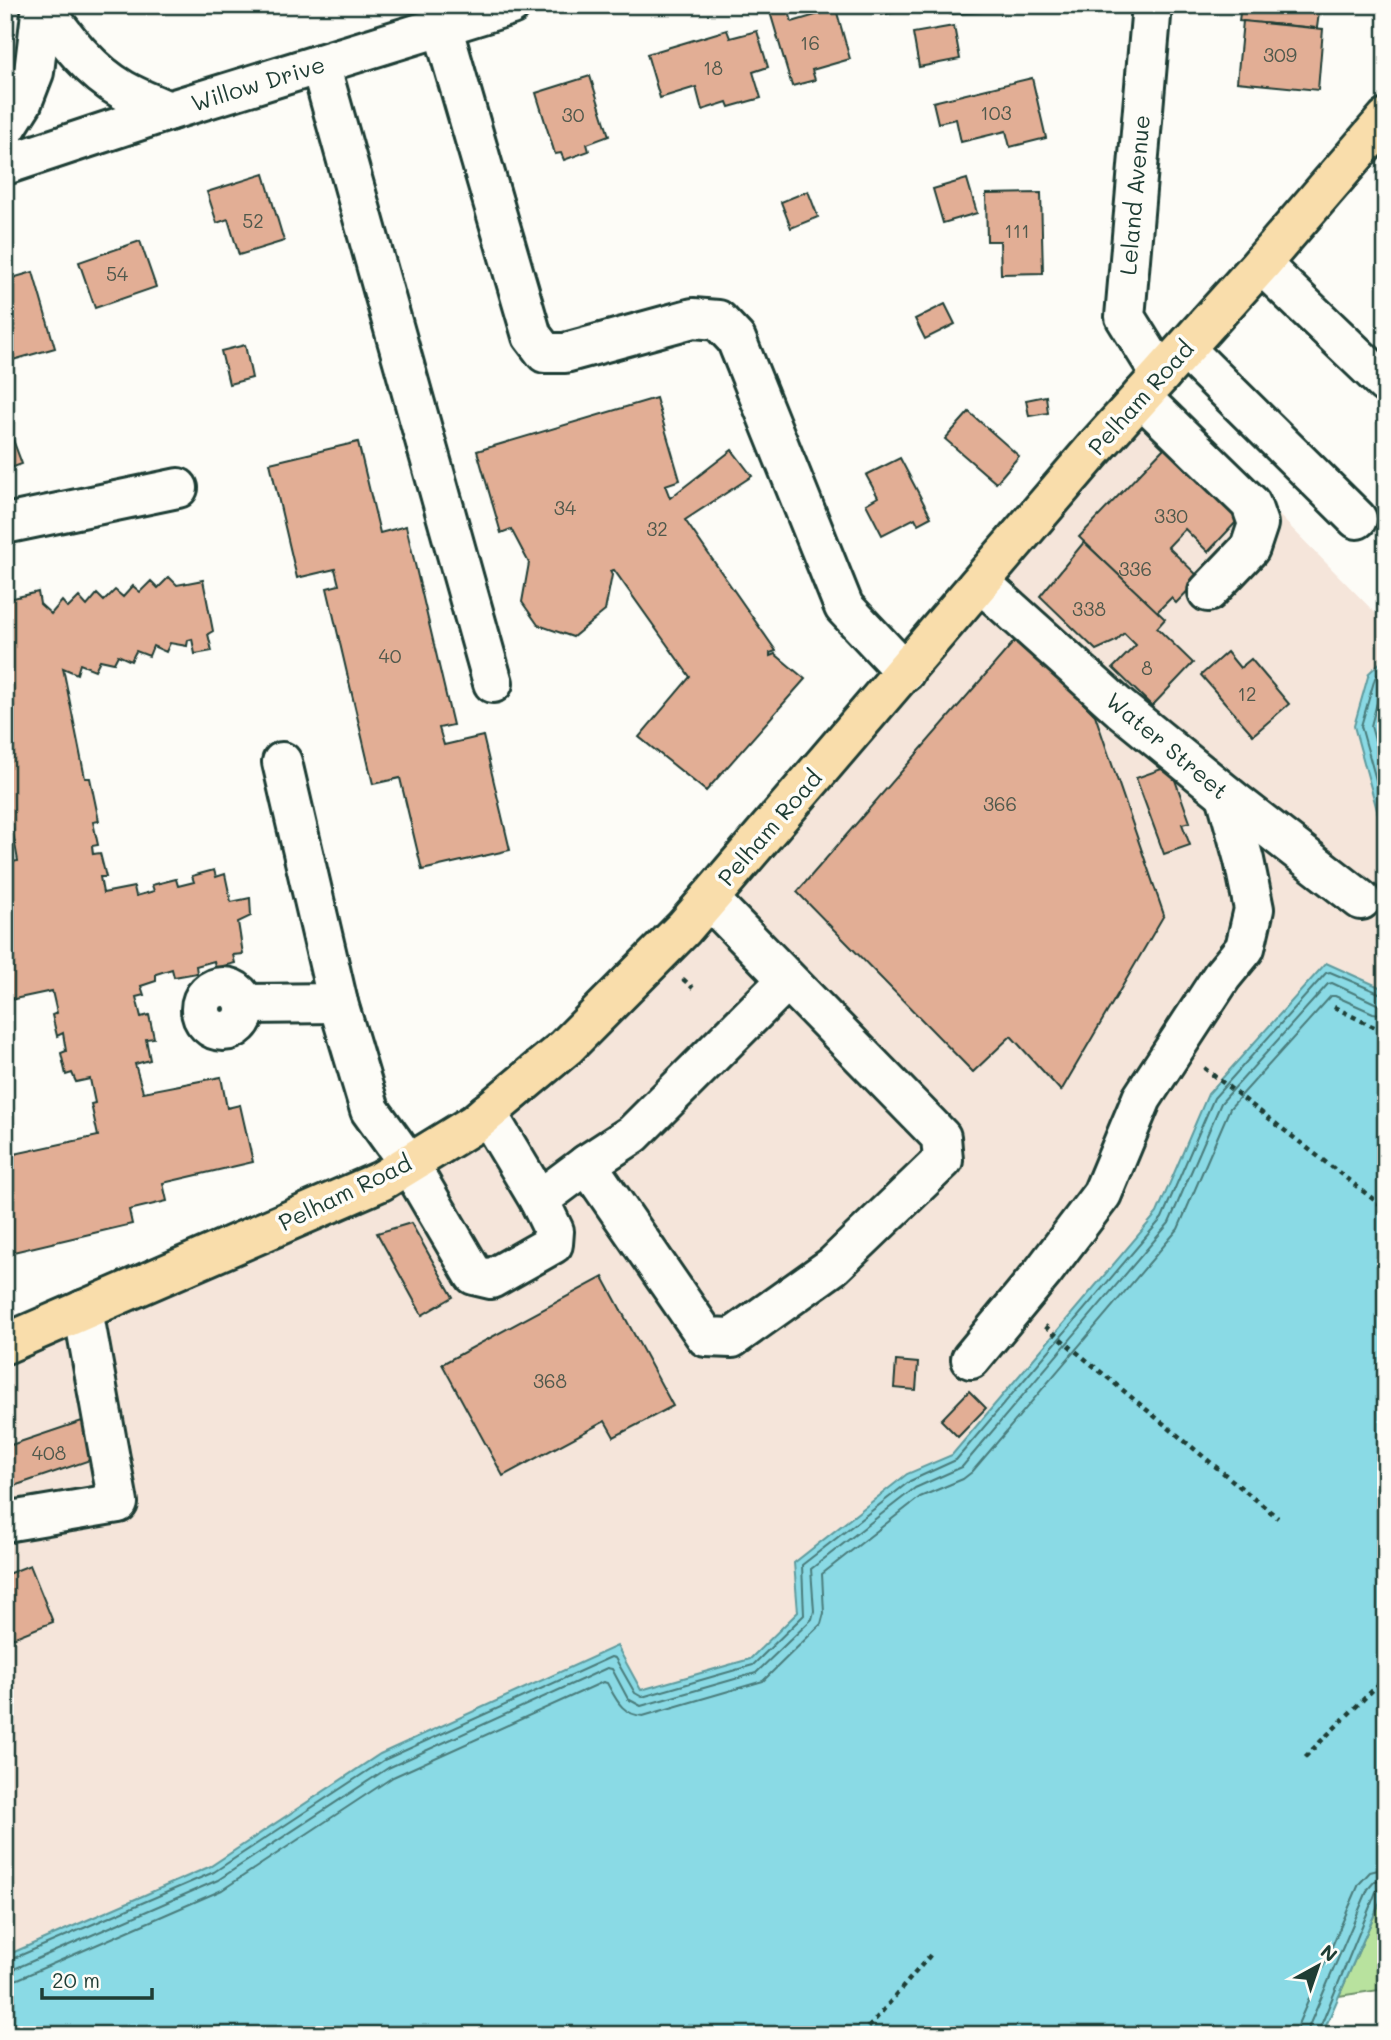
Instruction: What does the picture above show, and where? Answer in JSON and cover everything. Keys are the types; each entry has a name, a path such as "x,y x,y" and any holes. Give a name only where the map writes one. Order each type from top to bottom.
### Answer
{"main road":[{"name":"Pelham Road","path":"5,1344 381,1181 474,1124 566,1047 684,928 1094,449 1261,264 1386,119"}],"street":[{"name":"Willow Drive","path":"5,165 511,5"},
{"name":"Leland Avenue","path":"1152,5 1125,317 1162,374"},
{"path":"42,6 74,48 96,71 122,89 169,111"},
{"path":"5,130 22,103 34,72 42,6"},
{"path":"442,26 532,336 545,352 565,353 693,318 718,320 736,339 844,607 905,672"},
{"path":"320,64 493,683"},
{"path":"1261,264 1386,384"},
{"path":"1162,374 1357,519"},
{"path":"1162,374 1251,504 1258,524 1250,548 1208,593"},
{"path":"5,524 178,488"},
{"name":"Water Street","path":"981,583 1121,709 1226,795 1362,900"},
{"path":"282,762 338,1003 370,1110 409,1164 474,1275 491,1279 553,1244 554,1231 539,1200 487,1113"},
{"path":"971,1359 1102,1194 1142,1098 1222,976 1245,948 1254,909 1226,795"},
{"path":"587,1164 706,1337 732,1338 833,1266 943,1160 941,1137 709,899"},
{"path":"539,1200 633,1134 787,980"},
{"path":"245,1004 338,1003"},
{"path":"5,1522 118,1503 83,1310"}],"path":[{"path":"1334,1007 1386,1033"},
{"path":"1175,1046 1386,1209"},
{"path":"1017,1303 1279,1518"},
{"path":"1305,1757 1386,1677"},
{"path":"862,2035 932,1952"}],"shaded area":[{"path":"1162,396 1386,624 1386,657 1368,673 1354,726 1386,843 1386,990 1326,963 1208,1094 1157,1213 952,1455 907,1474 798,1612 750,1659 641,1691 617,1647 380,1754 211,1866 5,1956 5,1347 471,1139"}],"green space":[{"path":"1386,1888 1386,1989 1339,1996"}],"water":[{"path":"1386,657 1386,843 1354,726 1369,673"},
{"path":"1326,963 1386,990 1386,1888 1322,2035 5,2035 5,1956 211,1866 380,1754 617,1646 641,1690 750,1659 798,1612 794,1563 907,1474 952,1455 1157,1213 1208,1094"}],"building":[{"path":"879,5 900,5 901,11 881,15"},
{"path":"949,5 1033,5 1033,9 950,14"},
{"path":"1241,5 1320,5 1317,28 1239,21"},
{"path":"788,8 792,22 836,9 850,59 812,70 815,80 792,86 770,12"},
{"path":"1243,21 1323,29 1318,90 1237,82"},
{"path":"954,26 960,59 919,67 913,33"},
{"path":"727,30 730,38 757,31 768,67 753,72 761,98 729,107 727,102 702,110 696,87 660,98 647,54"},
{"path":"590,76 609,136 587,144 589,151 564,160 561,153 555,154 536,93"},
{"path":"1032,78 1046,138 1010,147 1006,131 961,142 956,119 938,123 933,102"},
{"path":"264,174 284,241 239,255 228,219 217,223 207,192"},
{"path":"967,179 977,213 943,223 933,189"},
{"path":"808,191 818,217 791,228 781,202"},
{"path":"1041,193 1043,273 1001,274 1000,241 987,241 986,194"},
{"path":"140,241 156,287 95,308 79,262"},
{"path":"33,272 55,348 6,362 5,337 9,336 5,323 5,280"},
{"path":"945,304 955,324 925,339 915,319"},
{"path":"245,345 252,378 229,384 221,351"},
{"path":"1046,396 1048,413 1029,416 1026,400"},
{"path":"656,398 680,480 665,485 670,498 732,450 752,476 685,520 776,651 770,653 770,656 775,654 805,679 706,791 639,737 690,677 614,570 610,571 612,575 605,611 573,637 538,625 522,602 529,563 511,529 501,533 477,451"},
{"path":"969,412 1019,456 996,483 945,439"},
{"path":"9,429 22,464 5,470 5,430"},
{"path":"358,442 380,533 406,526 453,725 439,728 444,745 483,736 510,850 422,870 400,778 373,784 327,588 339,585 335,569 297,578 270,463"},
{"path":"1164,448 1239,519 1208,552 1185,529 1168,547 1200,578 1176,603 1171,598 1157,612 1079,537"},
{"path":"900,458 931,517 918,524 915,518 882,535 866,504 878,497 866,475"},
{"path":"1084,542 1165,619 1157,628 1193,663 1152,706 1113,668 1136,645 1124,633 1116,641 1096,650 1040,596"},
{"path":"169,577 177,585 203,580 213,631 208,634 212,651 195,654 192,639 188,640 187,646 170,643 166,652 153,646 149,656 136,651 131,661 118,655 114,663 100,660 95,670 80,664 77,674 63,668 85,778 90,778 99,821 93,822 98,845 92,846 93,854 100,853 106,877 100,877 103,893 134,887 136,896 154,891 152,885 176,879 178,886 194,882 192,876 214,870 216,877 225,874 231,902 250,898 251,916 238,922 243,954 233,955 235,963 215,968 214,961 196,966 197,973 174,977 172,969 156,974 156,981 141,986 144,995 136,997 141,1017 149,1015 154,1038 146,1039 150,1060 135,1064 143,1092 221,1077 227,1108 240,1105 253,1162 163,1183 167,1201 129,1210 132,1224 5,1254 5,1156 98,1136 91,1104 95,1103 90,1079 76,1082 72,1073 66,1075 61,1053 66,1051 63,1033 57,1036 52,1015 57,1013 52,991 5,1001 5,863 18,861 5,787 5,600 38,592 40,604 51,614 62,601 68,608 79,597 87,606 97,594 104,601 115,590 123,597 133,586 140,592 151,581 158,588"},
{"path":"1018,637 1095,715 1164,915 1061,1091 1011,1036 973,1072 797,892"},
{"path":"1227,652 1240,668 1251,659 1289,704 1253,735 1201,675"},
{"path":"1170,766 1190,822 1182,824 1190,845 1164,854 1136,778"},
{"path":"411,1223 453,1297 422,1315 377,1233"},
{"path":"603,1277 673,1406 614,1437 605,1421 503,1476 442,1364"},
{"path":"896,1361 918,1363 916,1390 894,1388"},
{"path":"969,1391 986,1408 958,1437 941,1420"},
{"path":"82,1421 96,1458 5,1489 5,1447"},
{"path":"30,1565 53,1622 5,1641 5,1575"}]}
